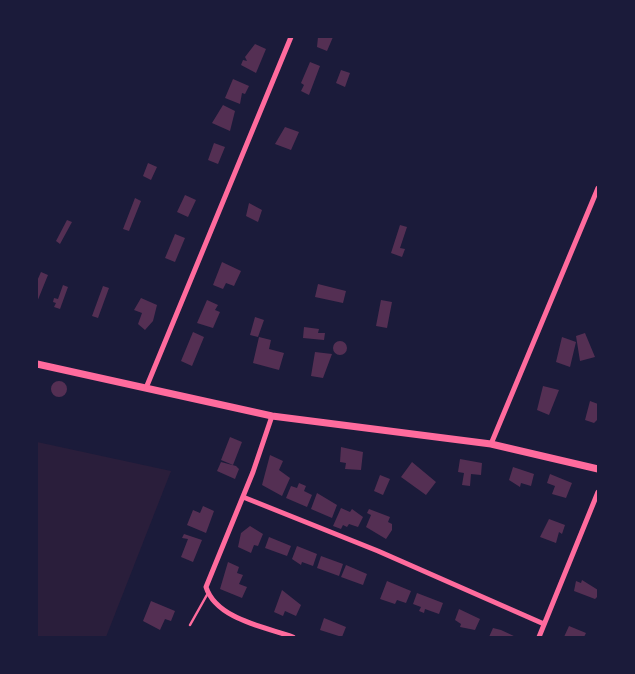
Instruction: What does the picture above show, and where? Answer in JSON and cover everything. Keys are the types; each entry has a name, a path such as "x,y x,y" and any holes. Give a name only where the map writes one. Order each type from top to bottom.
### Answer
{"street":[{"path":"146,388 291,37"},
{"path":"491,444 598,188"},
{"path":"37,364 272,416 491,444 598,469"},
{"path":"272,416 243,497 208,577 208,593 213,602 226,611 293,637"},
{"path":"539,637 598,492"},
{"path":"243,497 378,551 544,624"}],"lane":[{"path":"190,625 208,593"}],"shaded area":[{"path":"37,442 171,471 106,637 37,637"}],"building":[{"path":"318,37 333,37 327,51 317,47"},
{"path":"255,44 266,49 256,73 241,65 243,60 247,61 245,57"},
{"path":"310,62 320,66 309,95 301,91 304,85 301,83"},
{"path":"341,70 350,73 345,87 336,83"},
{"path":"233,79 249,86 245,94 242,93 240,104 225,98"},
{"path":"223,105 235,111 230,131 212,123"},
{"path":"285,127 299,132 291,150 275,144"},
{"path":"214,143 225,147 218,164 208,160"},
{"path":"148,163 157,167 151,180 143,176"},
{"path":"185,195 196,200 188,217 177,212"},
{"path":"135,198 141,201 129,231 123,229"},
{"path":"249,203 262,210 258,222 246,216"},
{"path":"67,220 72,222 60,244 56,241"},
{"path":"400,225 407,227 400,248 405,249 402,257 391,253"},
{"path":"175,234 185,238 175,262 165,258"},
{"path":"222,262 241,271 234,286 226,283 223,289 213,285"},
{"path":"41,272 48,275 37,302 37,281"},
{"path":"318,284 346,291 343,303 315,297"},
{"path":"63,285 68,287 60,309 54,307 56,303 53,302 54,298 58,299"},
{"path":"103,286 109,288 98,318 92,316"},
{"path":"141,298 157,305 153,321 145,330 138,324 142,313 134,310"},
{"path":"207,300 218,305 215,310 220,312 213,328 197,323"},
{"path":"381,300 392,302 387,328 376,326"},
{"path":"255,317 264,320 258,337 250,335"},
{"path":"304,327 319,329 318,333 325,333 324,340 303,338"},
{"path":"193,332 204,337 192,366 181,361"},
{"path":"585,333 595,357 580,361 576,336"},
{"path":"259,337 271,340 269,349 284,353 279,370 253,363"},
{"path":"562,337 576,342 570,367 556,362"},
{"path":"340,341 345,343 345,353 340,355 335,353 333,348 335,343"},
{"path":"315,352 332,354 323,378 311,376"},
{"path":"56,381 62,381 67,389 65,395 56,397 51,392 51,386"},
{"path":"543,386 559,390 549,415 537,410"},
{"path":"590,401 598,404 598,419 594,423 585,420"},
{"path":"230,437 242,442 233,465 221,460"},
{"path":"341,447 363,452 361,470 345,469 346,463 340,462"},
{"path":"270,455 283,461 279,470 290,478 282,496 262,485"},
{"path":"460,459 482,463 481,475 471,474 470,486 462,485 464,473 458,472"},
{"path":"221,462 239,469 235,479 217,471"},
{"path":"412,462 436,482 426,495 401,477"},
{"path":"513,467 534,474 531,486 521,483 520,487 509,480"},
{"path":"550,474 572,483 566,498 552,494 555,486 547,483"},
{"path":"380,475 390,479 383,495 374,491"},
{"path":"299,483 306,486 304,491 312,495 307,507 286,498 291,486 297,488"},
{"path":"317,493 337,505 332,518 311,509"},
{"path":"203,506 214,511 206,533 187,525 193,510 200,513"},
{"path":"341,508 350,512 352,509 363,517 358,527 349,524 347,527 343,525 341,529 333,526"},
{"path":"369,509 390,517 388,522 392,524 392,530 386,539 366,527 371,515 367,513"},
{"path":"549,519 565,525 562,534 559,532 556,543 540,537"},
{"path":"250,526 263,534 258,546 254,545 251,553 238,547 241,533"},
{"path":"184,534 202,540 193,562 181,557 188,539 182,538"},
{"path":"269,537 291,546 287,556 265,548"},
{"path":"297,546 317,554 313,566 302,562 301,565 292,559"},
{"path":"321,556 343,564 339,576 317,568"},
{"path":"228,562 239,567 237,573 243,575 239,584 247,587 242,598 220,589"},
{"path":"346,565 367,574 363,585 341,577"},
{"path":"582,580 598,590 595,599 574,591 576,581 581,583"},
{"path":"387,581 411,591 406,603 397,600 395,604 380,599"},
{"path":"282,590 301,605 296,616 285,611 283,616 274,612"},
{"path":"417,593 443,603 439,614 425,609 424,613 419,611 421,607 413,604"},
{"path":"151,601 175,611 171,621 165,619 160,630 143,621"},
{"path":"459,609 480,619 475,630 460,627 461,624 455,620"},
{"path":"324,618 346,627 342,637 320,630"},
{"path":"569,626 586,633 584,637 564,637"},
{"path":"493,628 501,630 516,637 489,637"}]}
